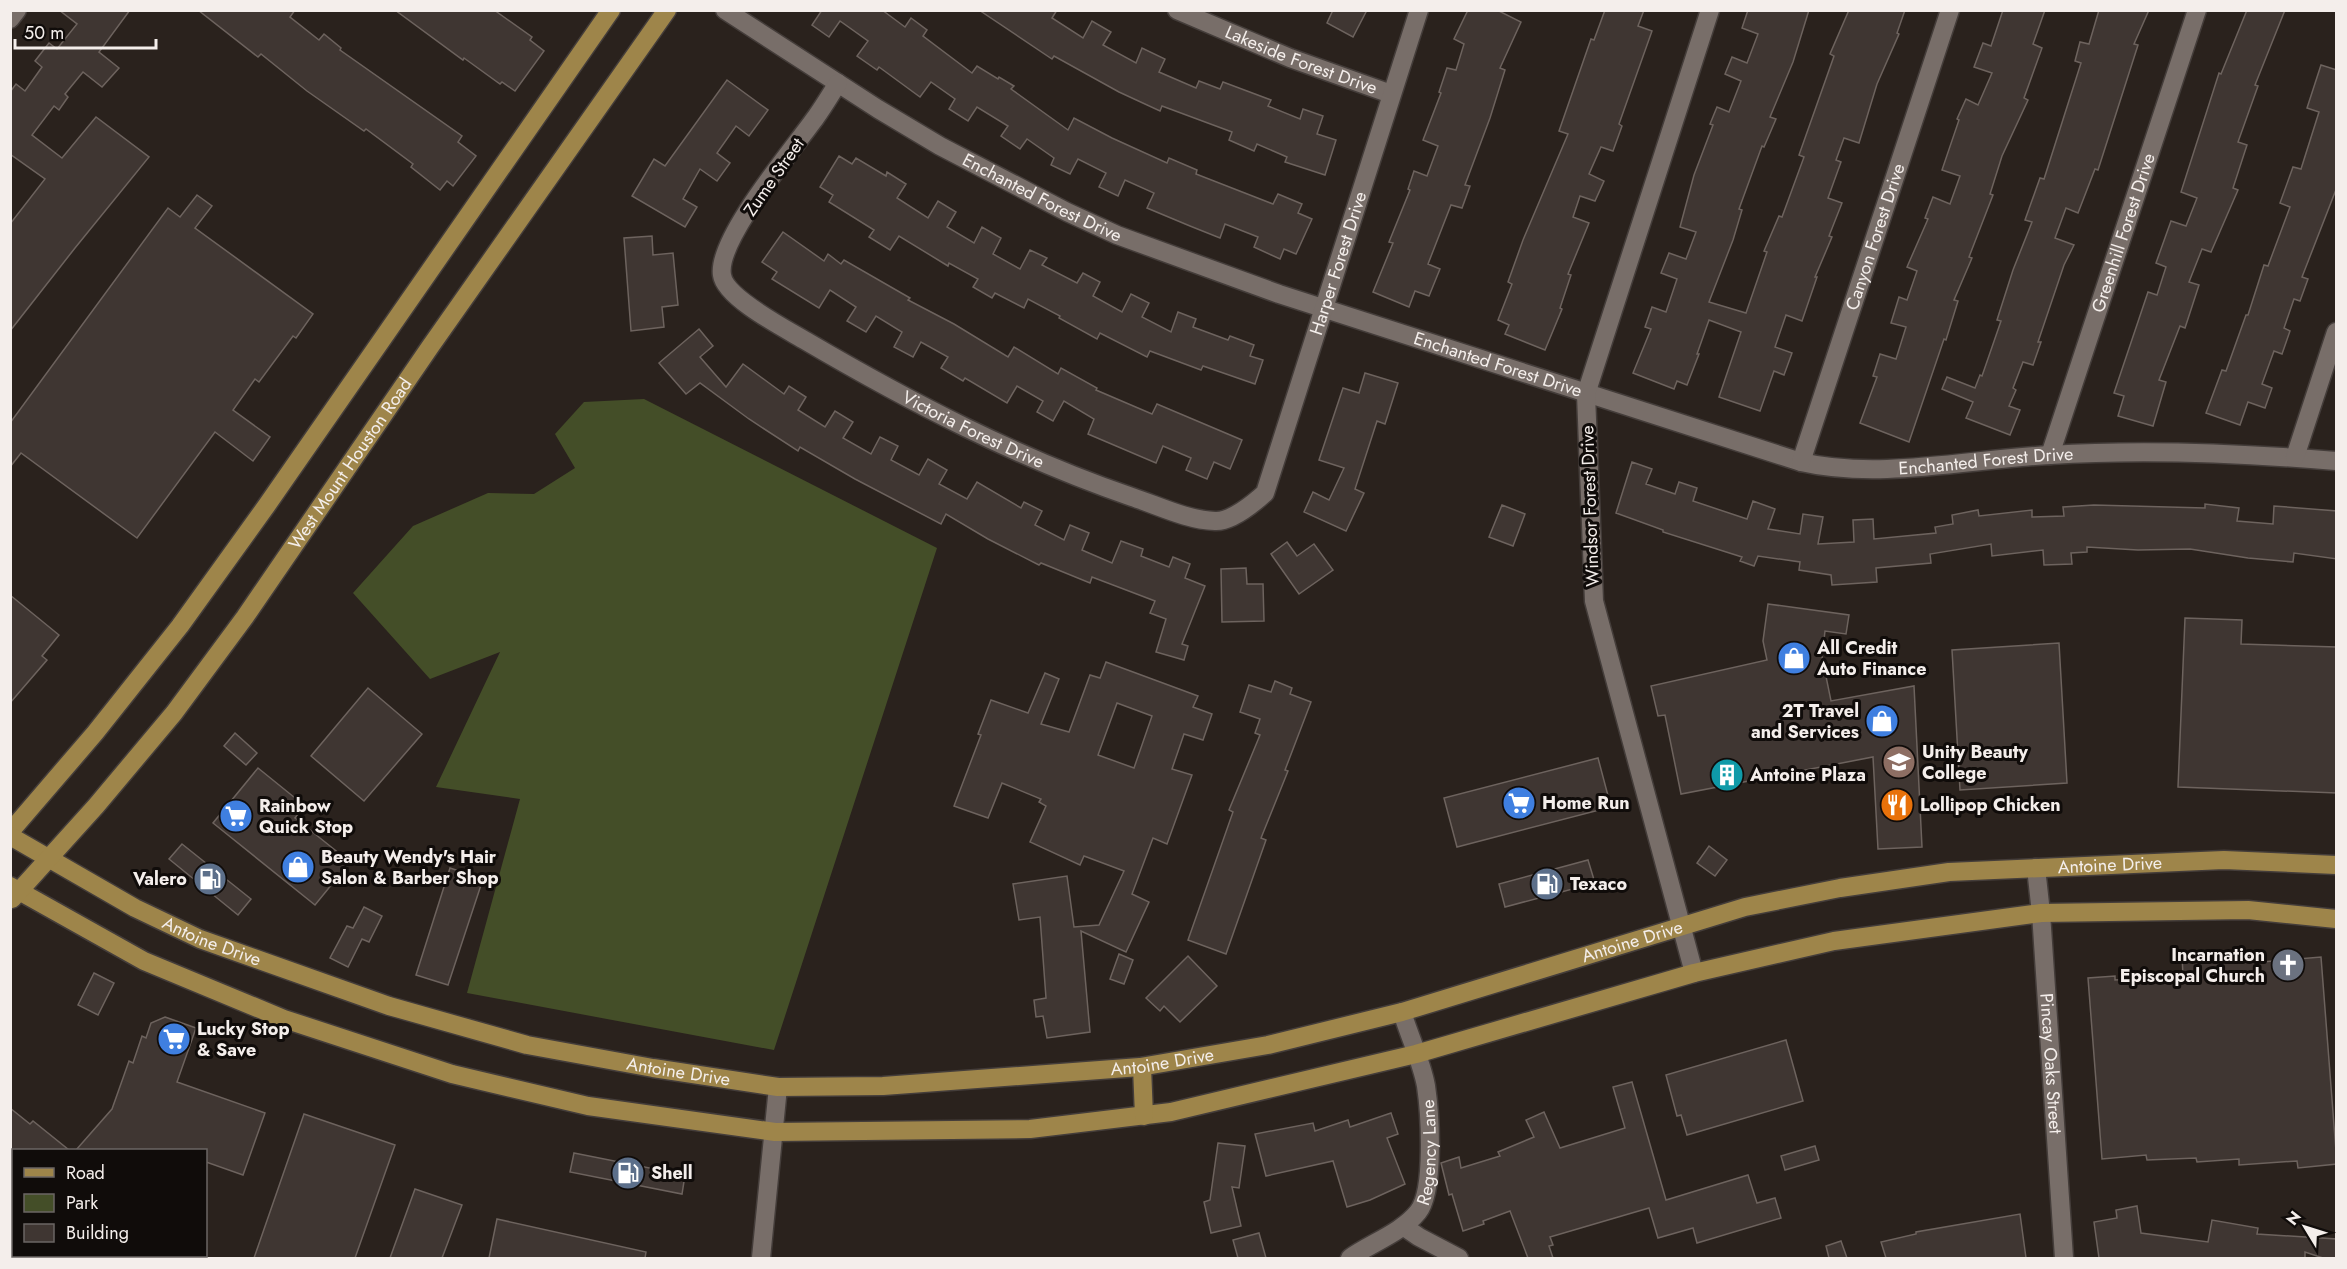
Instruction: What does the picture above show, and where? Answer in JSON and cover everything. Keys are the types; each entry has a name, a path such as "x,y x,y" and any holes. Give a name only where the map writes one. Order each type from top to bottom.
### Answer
{"main road":[{"path":"10,834 95,733 180,626 267,505 611,10"},
{"name":"West Mount Houston Road","path":"13,892 50,858 174,713 244,617 667,10"},
{"name":"Antoine Drive","path":"10,834 135,908 200,939 389,1005 527,1045 653,1068 778,1087 883,1086 1142,1067 1268,1045 1402,1012 1745,907 1840,888 1949,872 2224,860 2337,865"},
{"path":"13,892 144,961 284,1019 452,1074 588,1106 775,1132 1030,1129 1171,1112 1416,1054 1694,973 1834,941 2041,914 2248,910 2337,919"},
{"path":"1142,1067 1144,1116"}],"street":[{"path":"10,19 17,10"},
{"name":"Enchanted Forest Drive","path":"725,10 940,146 1067,212 1117,235 1192,264 1323,308 1801,462 1851,470 2111,452 2230,454 2337,461"},
{"name":"Lakeside Forest Drive","path":"1177,10 1290,58 1391,94"},
{"name":"Harper Forest Drive","path":"1249,508 1265,494 1419,10"},
{"name":"Windsor Forest Drive","path":"1694,973 1594,601 1586,394 1710,10"},
{"name":"Canyon Forest Drive","path":"1801,462 1950,10"},
{"name":"Greenhill Forest Drive","path":"2050,455 2197,10"},
{"name":"Zume Street","path":"722,276 730,242 745,216 838,83"},
{"name":"Victoria Forest Drive","path":"722,276 731,290 750,308 914,402 1002,445 1109,489 1192,518 1218,522 1249,508"},
{"path":"2295,458 2337,332"},
{"name":"Pincay Oaks Street","path":"2036,868 2064,1258"},
{"name":"Regency Lane","path":"1350,1258 1403,1226 1419,1211 1426,1197 1428,1181 1426,1085 1402,1012"},
{"path":"761,1258 778,1087"},
{"path":"1403,1226 1459,1258"}],"green space":[{"path":"644,399 937,548 774,1050 467,993 520,799 436,787 500,652 430,679 353,593 413,526 488,493 534,494 575,468 555,434 584,402"}],"building":[{"path":"59,10 130,10 99,52 119,68 102,87 83,72 65,94 68,97 59,110 54,106 32,135 62,158 96,117 149,157 10,331 10,224 45,179 10,154 10,92 16,84 25,91 42,67 35,61 49,43 57,49 77,24"},
{"path":"198,10 295,10 290,17 319,40 324,34 341,48 340,50 462,136 458,142 476,156 453,186 447,181 440,190 411,167 413,164 366,129 364,131 307,91 261,54 258,57"},
{"path":"395,10 494,10 532,37 530,40 544,51 515,91 502,82 500,84 464,58 463,60"},
{"path":"822,10 882,10 905,27 911,18 927,30 923,36 972,73 977,66 998,79 999,77 1014,86 1011,89 1068,130 1074,118 1167,163 1169,158 1197,170 1196,174 1273,204 1278,194 1302,204 1298,213 1312,219 1296,254 1284,249 1280,259 1254,247 1258,237 1225,224 1220,238 1147,208 1154,193 1125,180 1118,196 1099,187 1106,173 1078,159 1070,174 1051,165 1054,158 1027,139 1020,149 1001,136 1008,126 977,107 968,121 949,109 955,99 931,82 920,97 879,67 877,70 857,56 868,41 840,21 829,37 812,25"},
{"path":"979,10 1057,10 1052,18 1083,38 1092,21 1111,32 1103,45 1136,63 1142,48 1165,59 1159,72 1196,88 1199,81 1220,89 1223,82 1271,100 1268,106 1300,119 1303,109 1323,116 1317,134 1336,140 1325,175 1285,162 1287,157 1257,144 1254,151 1229,140 1232,132 1162,106 1160,111 1119,92 1054,56 1052,59"},
{"path":"1333,10 1367,10 1353,37 1327,23"},
{"path":"1468,10 1497,10 1521,22 1500,68 1505,70 1465,185 1470,186 1462,208 1451,205 1428,264 1440,269 1429,296 1415,291 1409,307 1373,292 1393,243 1389,242 1410,190 1408,189 1414,171 1427,176 1438,146 1423,140 1441,93 1439,92 1447,68 1456,70 1464,44 1454,39"},
{"path":"1605,10 1644,10 1638,26 1652,31 1619,124 1622,126 1613,151 1601,147 1589,174 1604,181 1595,201 1580,196 1573,217 1589,223 1568,274 1571,275 1560,308 1562,309 1545,350 1505,334 1509,325 1498,320 1512,284 1508,282 1523,240 1568,134 1559,131 1591,39 1594,40"},
{"path":"1748,10 1809,10 1793,62 1770,117 1776,119 1764,147 1762,146 1739,209 1742,210 1733,240 1709,302 1746,313 1767,252 1764,251 1779,216 1782,217 1804,157 1799,155 1834,56 1830,54 1849,10 1905,10 1897,33 1899,34 1877,84 1859,143 1844,138 1836,160 1841,162 1828,198 1842,203 1829,236 1832,237 1815,277 1817,277 1802,321 1786,315 1775,347 1792,353 1784,375 1774,371 1760,411 1719,397 1741,332 1709,320 1687,385 1677,381 1674,389 1633,373 1651,329 1645,327 1652,307 1666,312 1677,279 1661,273 1669,253 1686,259 1696,232 1680,227 1694,175 1713,125 1710,124 1717,107 1729,112 1741,81 1725,74 1732,57 1747,63 1758,34 1742,28"},
{"path":"2003,10 2045,10 2033,44 2042,48 2024,98 2028,100 2002,156 1990,194 1993,195 1969,257 1972,258 1954,300 1958,301 1946,340 1944,339 1909,442 1860,423 1877,377 1873,376 1880,354 1896,359 1906,327 1891,323 1899,297 1907,300 1917,271 1907,267 1928,219 1925,218 1933,197 1950,204 1960,176 1942,170 1959,120 1957,119 1966,99 1978,105 1992,73 1974,67 1983,43 1991,46"},
{"path":"2099,10 2149,10 2134,44 2138,45 2098,170 2095,169 2078,213 2066,208 2055,238 2074,245 2064,265 2038,342 2041,342 2033,365 2023,362 2013,388 2016,390 2009,406 2020,410 2010,435 1966,418 1973,402 1942,389 1947,377 1975,388 1980,375 1982,376 2001,321 1997,320 2013,270 2032,222 2025,220 2040,178 2044,179 2081,63 2075,61 2080,42 2089,44"},
{"path":"2247,10 2285,10 2255,85 2258,86 2238,142 2247,145 2233,188 2238,190 2211,252 2202,249 2189,282 2199,285 2185,328 2180,326 2159,380 2166,382 2153,426 2118,416 2124,396 2114,393 2148,292 2157,295 2166,267 2156,263 2171,221 2186,226 2197,198 2181,192 2219,73 2221,74"},
{"path":"2321,65 2337,70 2337,187 2302,277 2308,279 2300,301 2294,299 2284,328 2290,331 2282,354 2274,351 2262,384 2272,388 2265,408 2248,402 2240,425 2206,413 2222,370 2226,371 2246,315 2248,315 2264,265 2268,266 2290,207 2280,203 2293,167 2301,169 2319,112 2307,108"},
{"path":"727,80 768,110 749,136 736,126 717,153 730,163 717,181 700,169 683,199 697,207 685,227 632,196 654,159 665,166"},
{"path":"839,156 852,164 856,158 886,176 887,172 906,184 897,198 928,218 938,201 956,212 947,227 974,243 982,227 1001,238 993,254 1020,269 1030,250 1047,258 1042,265 1077,283 1083,273 1100,282 1093,296 1122,312 1131,294 1149,303 1142,317 1171,332 1178,312 1196,319 1193,327 1228,340 1230,336 1254,345 1250,356 1263,360 1255,384 1203,366 1201,370 1150,351 1147,357 1100,333 1097,339 1028,299 1024,308 995,293 992,298 973,287 978,279 949,263 948,266 899,236 890,250 869,237 874,230 829,202 833,195 820,187"},
{"path":"197,195 212,206 195,228 313,314 296,338 293,336 259,382 255,379 233,410 270,437 253,461 215,432 137,538 21,453 10,467 10,423 168,208 180,217"},
{"path":"783,232 824,261 828,254 841,264 844,260 910,298 908,300 954,324 1008,357 1014,347 1058,374 1061,368 1097,388 1096,390 1152,414 1157,404 1242,440 1230,469 1214,462 1207,479 1186,470 1191,458 1163,446 1156,463 1088,434 1094,419 1064,401 1053,421 1037,412 1043,401 1017,386 1007,403 965,378 963,381 941,368 948,357 921,342 913,357 894,347 902,332 876,316 866,332 847,321 856,307 830,290 819,308 772,279 777,272 762,262"},
{"path":"652,236 653,255 673,253 678,305 662,307 664,327 631,331 624,238"},
{"path":"699,329 713,346 700,357 726,387 743,364 784,394 789,386 806,397 798,410 825,427 835,411 853,422 843,438 871,454 880,437 898,446 891,460 919,475 928,459 947,470 939,484 967,499 977,482 1021,508 1024,502 1042,511 1035,525 1064,540 1070,525 1089,533 1082,550 1112,563 1121,541 1143,549 1141,556 1169,567 1173,557 1190,564 1185,578 1205,586 1182,644 1188,646 1184,660 1156,652 1166,619 1150,613 1155,601 1092,577 1090,583 1041,563 1039,565 946,514 941,524 800,447 798,451 700,383 686,394 659,363"},
{"path":"1365,373 1398,383 1385,424 1377,421 1355,489 1364,493 1346,531 1304,512 1313,492 1329,500 1344,468 1319,460 1343,388 1359,393"},
{"path":"1632,462 1652,469 1646,484 1675,494 1679,482 1697,488 1693,501 1747,519 1753,501 1775,509 1768,529 1800,534 1803,514 1823,517 1818,544 1854,542 1853,520 1873,519 1874,539 1936,533 1935,527 1953,524 1952,515 1978,510 1979,516 2032,510 2032,517 2064,516 2063,507 2094,505 2205,508 2205,504 2239,508 2237,521 2273,524 2274,506 2337,511 2337,559 2294,553 2293,562 2190,549 2138,550 2087,547 2087,552 2071,553 2072,564 2044,565 2043,550 1992,556 1991,544 1930,554 1931,563 1876,568 1877,582 1832,585 1831,575 1799,570 1800,562 1758,556 1754,566 1740,561 1742,557 1663,532 1663,530 1616,513"},
{"path":"1502,505 1525,514 1513,546 1489,537"},
{"path":"1287,542 1297,556 1314,544 1333,570 1299,594 1271,554"},
{"path":"1246,568 1247,584 1263,584 1264,621 1222,622 1221,569"},
{"path":"10,595 59,635 42,656 47,660 10,703"},
{"name":"Antoine Plaza","path":"1768,604 1849,615 1846,634 1825,631 1822,657 1831,701 1914,686 1922,847 1878,849 1873,757 1681,794 1665,715 1658,716 1651,686 1767,660 1763,641"},
{"path":"2185,618 2242,620 2241,644 2337,647 2337,793 2178,787"},
{"path":"2059,643 2067,783 1960,790 1952,650"},
{"path":"1106,662 1198,696 1193,707 1212,714 1203,740 1184,734 1172,769 1192,775 1167,844 1153,838 1132,894 1149,902 1126,952 1081,931 1090,1032 1047,1038 1043,1016 1036,1017 1034,1000 1046,998 1040,917 1019,920 1013,884 1067,876 1074,927 1099,925 1124,871 1084,856 1080,865 1030,842 1046,806 1039,802 1041,799 1002,783 988,818 954,806 981,735 978,734 991,700 1028,713 1045,673 1059,679 1041,724 1069,732 1090,675 1100,678","holes":["1117,703 1152,716 1134,768 1098,755"]},
{"path":"1275,681 1292,688 1290,694 1311,702 1285,770 1288,771 1261,838 1266,840 1226,954 1188,940 1233,812 1229,810 1260,735 1255,733 1260,719 1240,712 1249,685 1271,692"},
{"path":"368,688 422,734 364,801 311,756"},
{"path":"235,733 257,753 246,765 224,746"},
{"path":"1598,758 1611,807 1457,847 1444,798"},
{"path":"258,768 305,806 295,818 350,862 315,905 213,823"},
{"name":"Valero","path":"182,844 251,899 238,915 169,859"},
{"path":"1709,846 1727,860 1715,876 1697,863"},
{"name":"Texaco","path":"1588,860 1595,883 1505,907 1499,884"},
{"path":"450,868 483,879 448,985 416,975"},
{"path":"364,907 382,916 369,942 362,939 348,967 330,958 347,926 353,928"},
{"path":"2205,953 2205,960 2261,956 2262,962 2321,957 2337,1164 2298,1168 2297,1161 2239,1165 2239,1159 2197,1162 2196,1158 2147,1160 2146,1155 2102,1159 2088,978 2115,976 2115,980 2183,976 2182,955"},
{"path":"1119,954 1133,960 1124,984 1110,979"},
{"path":"1188,956 1217,986 1180,1022 1164,1006 1160,1011 1146,998"},
{"path":"94,973 114,983 98,1015 78,1005"},
{"path":"165,1017 196,1028 177,1082 265,1113 243,1175 207,1162 207,1149 77,1149 112,1109 129,1061 133,1063 142,1036 146,1038 151,1023"},
{"path":"1786,1040 1803,1101 1687,1135 1681,1115 1677,1116 1666,1075"},
{"path":"1632,1082 1666,1200 1748,1175 1757,1203 1775,1198 1781,1218 1697,1243 1693,1228 1658,1238 1649,1208 1550,1237 1553,1245 1549,1246 1553,1258 1528,1258 1510,1211 1463,1231 1452,1194 1449,1195 1441,1163 1459,1157 1461,1168 1500,1156 1498,1152 1534,1137 1526,1120 1544,1112 1560,1148 1625,1128 1613,1087"},
{"path":"10,1108 30,1124 33,1121 68,1149 12,1149 10,1150"},
{"path":"1391,1113 1398,1134 1387,1138 1405,1184 1370,1200 1347,1207 1333,1161 1266,1176 1255,1134 1313,1123 1315,1131 1348,1120 1350,1127"},
{"path":"304,1114 395,1145 355,1258 254,1258"},
{"path":"1218,1143 1245,1146 1239,1188 1232,1187 1241,1226 1211,1233 1204,1202 1210,1200"},
{"path":"1815,1146 1819,1160 1785,1170 1781,1156"},
{"name":"Shell","path":"574,1153 685,1175 682,1194 570,1172"},
{"path":"415,1189 462,1205 442,1258 390,1258"},
{"path":"2137,1206 2141,1233 2208,1242 2212,1220 2258,1228 2257,1234 2337,1239 2337,1258 2323,1258 2305,1252 2305,1258 2099,1258 2094,1222 2117,1218 2116,1210"},
{"path":"2020,1214 2026,1258 1886,1258 1881,1242 1916,1234 1916,1232"},
{"path":"497,1219 646,1252 645,1258 489,1258"},
{"path":"1259,1233 1266,1258 1238,1258 1233,1240"},
{"path":"1841,1241 1847,1258 1829,1258 1826,1246"}],"place":[{"name":"All Credit Auto Finance","path":"1794,658"},
{"name":"2T Travel and Services","path":"1882,721"},
{"name":"Unity Beauty College","path":"1899,762"},
{"name":"Antoine Plaza","path":"1727,775"},
{"name":"Home Run","path":"1519,803"},
{"name":"Lollipop Chicken","path":"1897,805"},
{"name":"Rainbow Quick Stop","path":"236,816"},
{"name":"Beauty Wendy's Hair Salon & Barber Shop","path":"298,867"},
{"name":"Valero","path":"210,879"},
{"name":"Texaco","path":"1547,884"},
{"name":"Incarnation Episcopal Church","path":"2288,965"},
{"name":"Lucky Stop & Save","path":"174,1039"},
{"name":"Shell","path":"628,1173"}]}
